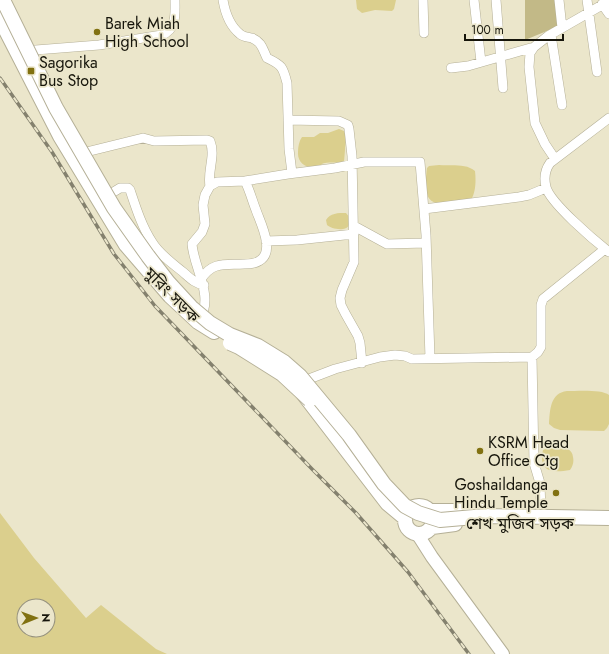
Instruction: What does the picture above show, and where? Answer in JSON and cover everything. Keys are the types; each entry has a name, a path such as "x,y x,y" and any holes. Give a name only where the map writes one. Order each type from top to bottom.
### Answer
{"highway":[{"path":"3,0 56,108 114,208 152,261 191,307 210,323 230,335 258,346 284,362 300,376 349,435 384,484 405,506 418,513 440,520 486,516 609,518"},
{"path":"0,11 59,129 89,180 126,240 170,296 215,336 239,347 282,374 313,403 390,502 420,524 444,528 521,523 609,525"},
{"name":"মুরিং সড়ক","path":"0,19 49,117 99,202 138,261 170,296 198,322 212,331 258,354 283,371 296,384 384,499 393,509 405,518"},
{"path":"422,506 430,511 433,518 432,527 426,533 418,535 414,534 407,528 405,518 407,512 414,507 422,506"},
{"name":"শেখ মুজিব সড়ক","path":"430,511 609,514"},
{"name":"শেখ মুজিব সড়ক","path":"432,527 473,521 518,521 609,525"}],"main road":[{"path":"418,535 432,557 503,654"}],"street":[{"path":"17,52 99,45 156,37 171,30 175,0"},
{"path":"223,0 228,16 241,35 258,41 267,58 278,63 285,73 287,83 289,149 292,173"},
{"path":"422,0 424,33"},
{"path":"474,0 481,62"},
{"path":"496,0 503,88"},
{"path":"560,0 562,28"},
{"path":"587,0 597,72"},
{"path":"451,68 468,66 534,47 562,28 606,2 609,14"},
{"path":"551,35 562,106"},
{"path":"534,47 528,58 534,116 540,135 555,159"},
{"path":"296,384 335,369 380,357 395,355 405,356 412,359 532,357 538,352 541,347 541,305 543,300 607,250 561,209 546,188 546,170 555,159 609,118"},
{"path":"288,120 339,121 348,125 351,135 354,262 340,298 341,305 358,336 362,363"},
{"path":"72,156 143,138 154,141 207,140 210,141 212,149 209,181 210,186"},
{"path":"198,322 202,315 205,299 202,282 192,254 192,244 202,232 205,224 203,205 204,195 210,186 217,182 245,181 364,162 420,162 426,243 430,358"},
{"path":"202,282 207,270 212,267 218,265 251,264 259,262 266,252 266,241 263,227 245,181"},
{"path":"99,202 120,188 128,188 143,226 160,253 190,279 198,283 202,282"},
{"path":"424,209 519,197 529,195 546,188"},
{"path":"266,241 297,240 354,230 387,244 426,243"},
{"path":"532,357 534,463 540,483 541,512"}],"shaded area":[{"path":"356,0 396,0 392,11 375,10 362,13 357,9"},
{"path":"525,0 557,0 559,26 525,40"},
{"path":"339,129 344,131 346,137 344,162 325,163 319,166 311,167 304,165 299,160 299,144 302,137 314,137 320,133 328,133"},
{"path":"458,165 471,168 475,171 475,190 471,200 441,203 434,202 429,199 426,182 427,168 429,166"},
{"path":"337,213 346,213 350,218 350,224 345,229 332,228 327,225 326,220 330,216"},
{"path":"595,391 609,395 609,424 604,431 560,430 549,424 554,399 561,392"},
{"path":"556,447 570,450 572,453 573,465 570,470 552,471 545,467 542,457 543,450"},
{"path":"0,513 34,558 86,618 101,605 156,649 167,654 0,654"}],"railway":[{"path":"0,78 52,152 114,254 155,306 356,513 408,572 469,654"}],"place":[{"name":"Barek Miah High School","path":"97,32"},
{"name":"Sagorika Bus Stop","path":"31,71"},
{"name":"KSRM Head Office Ctg","path":"480,451"},
{"name":"Goshaildanga Hindu Temple","path":"556,493"}]}
